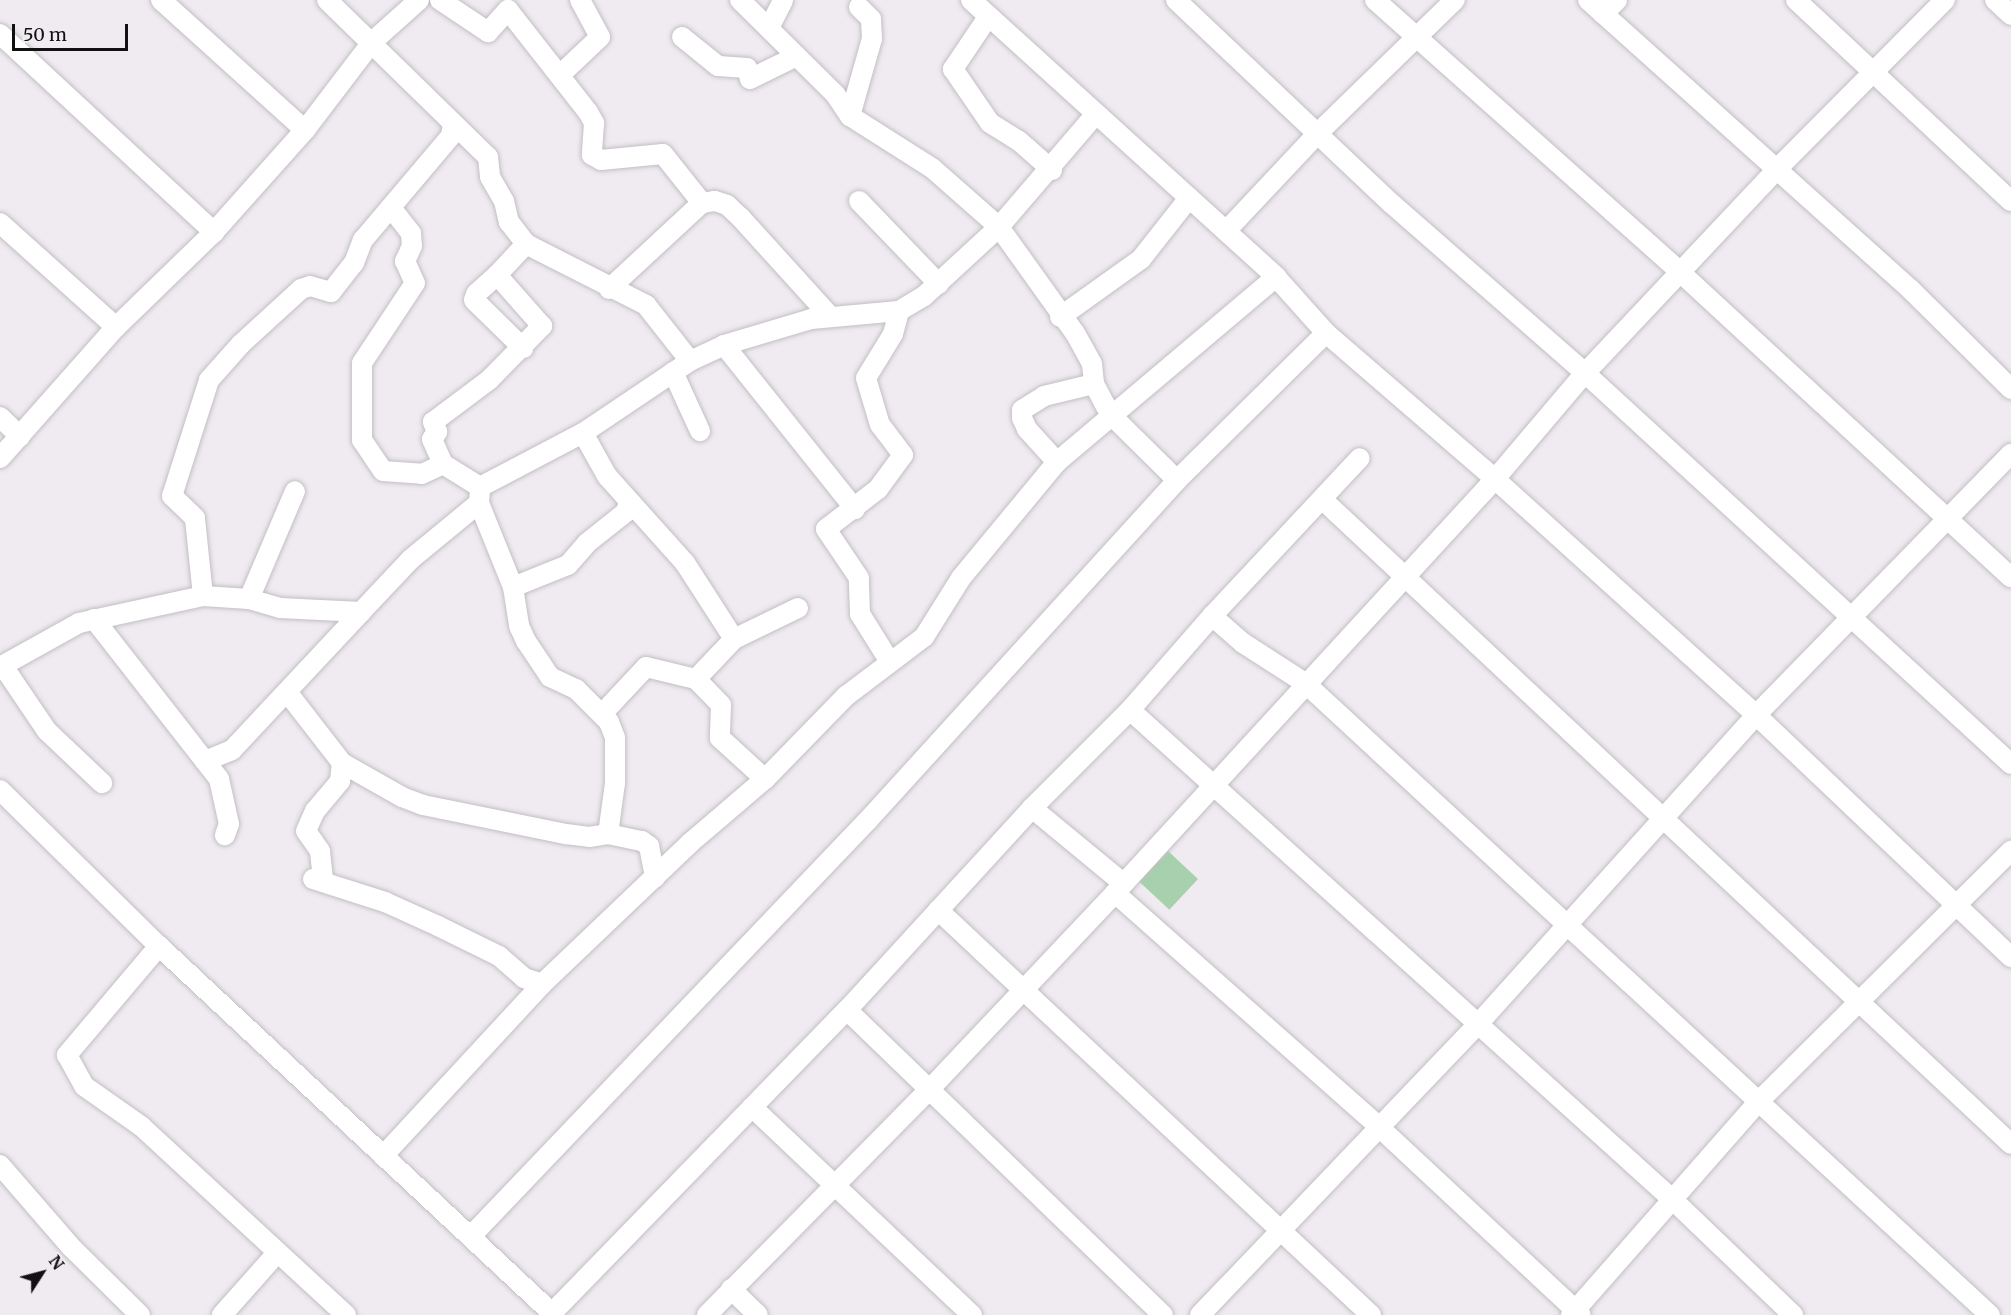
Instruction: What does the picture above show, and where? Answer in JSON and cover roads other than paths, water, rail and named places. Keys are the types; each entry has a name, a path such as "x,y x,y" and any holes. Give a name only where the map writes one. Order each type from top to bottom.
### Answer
{"street":[{"path":"161,0 305,129"},
{"path":"327,0 488,158 490,177 504,201 509,222 526,244 609,289 646,305 690,362"},
{"path":"0,458 116,327 214,232 305,129 372,42 419,0"},
{"path":"440,0 488,32 508,10 560,75 594,123 592,155 602,160 663,154 702,203"},
{"path":"560,75 600,37 580,0"},
{"path":"740,0 835,94 850,116 932,168 999,227 1021,253 1092,364 1094,384 1110,414 1177,480"},
{"path":"769,28 783,0"},
{"path":"971,0 1276,277 1326,333 1495,479 1756,715 2011,957"},
{"path":"1176,0 1392,204 1586,373 1854,616 2011,764"},
{"path":"1375,0 1680,272 2011,578"},
{"path":"1226,231 1318,133 1455,0"},
{"path":"1588,0 1778,168 1911,290 2011,388"},
{"path":"1603,14 1617,0"},
{"path":"1796,0 1876,72 2011,201"},
{"path":"707,1315 834,1183 927,1092 1119,888 1305,683 1495,479 1586,373 1680,272 1778,168 1946,0"},
{"path":"1995,0 2011,15"},
{"path":"850,116 872,39 871,19 859,2"},
{"path":"988,17 953,69 990,123 1019,141 1052,170"},
{"path":"0,34 214,232"},
{"path":"682,37 718,66 747,68 750,79 797,57"},
{"path":"205,761 232,750 411,559 480,495 583,434 673,372 724,345 829,315 899,312 939,284 999,227 1052,170 1096,114"},
{"path":"203,596 195,518 172,496 209,380 242,344 301,289 310,286 331,292 354,263 363,240 392,209 451,136 453,124"},
{"path":"1060,317 1141,259 1190,198"},
{"path":"609,289 702,203 715,201 727,205 829,315"},
{"path":"859,201 939,284"},
{"path":"392,209 411,233 412,246 405,261 415,283 362,363 362,440 383,471 422,474 443,464"},
{"path":"0,223 116,327"},
{"path":"523,348 474,300 476,294 526,244"},
{"path":"497,275 542,326 489,381 434,422 437,432 432,439 443,464 480,495 513,587 519,626 536,658 550,677 576,689 602,714 615,738 615,783 608,834"},
{"path":"383,1156 542,984 655,877 765,779 846,696 924,637 961,578 1057,462 1110,414 1276,277"},
{"path":"890,662 860,614 859,578 826,529 855,509 878,489 903,455 880,425 866,378 893,334 899,312"},
{"path":"472,1235 868,820 1177,480 1326,333"},
{"path":"724,345 855,509"},
{"path":"673,372 700,431"},
{"path":"1057,462 1028,429 1022,418 1022,410 1044,396 1094,384"},
{"path":"0,417 20,436"},
{"path":"583,434 606,476 686,562 734,639"},
{"path":"1200,1315 1378,1126 1479,1023 1565,924 1756,715 2011,454"},
{"path":"0,790 159,946 383,1156 472,1235 553,1314 847,1010 1032,808 1130,710 1212,616 1360,458"},
{"path":"249,600 295,491"},
{"path":"1323,500 1661,820 2011,1144"},
{"path":"513,587 568,565 587,543 626,512 629,501"},
{"path":"102,783 47,731 1,666 79,623 203,596 249,600 280,608 361,612"},
{"path":"696,679 734,639 798,608"},
{"path":"1212,616 1243,643 1305,683 1565,924 1761,1100 1990,1315"},
{"path":"94,619 219,779 229,824 225,836"},
{"path":"602,714 646,667 696,679 721,705 720,738 765,779"},
{"path":"288,692 342,763 423,805 566,834 589,837 608,834 646,843 655,877"},
{"path":"1130,710 1214,783 1672,1199 1792,1315"},
{"path":"342,763 340,781 315,811 306,831 320,851 318,879 438,926 499,956 524,978 542,984"},
{"path":"1032,808 1378,1126 1576,1313 1672,1199 1761,1100 2011,851"},
{"path":"938,910 1278,1231 1371,1315"},
{"path":"159,946 67,1056 84,1086 141,1126 346,1315"},
{"path":"847,1010 927,1092 1163,1315"},
{"path":"753,1107 972,1315"},
{"path":"0,1165 71,1247 140,1315"},
{"path":"222,1315 278,1252"},
{"path":"731,1289 758,1315"}]}
